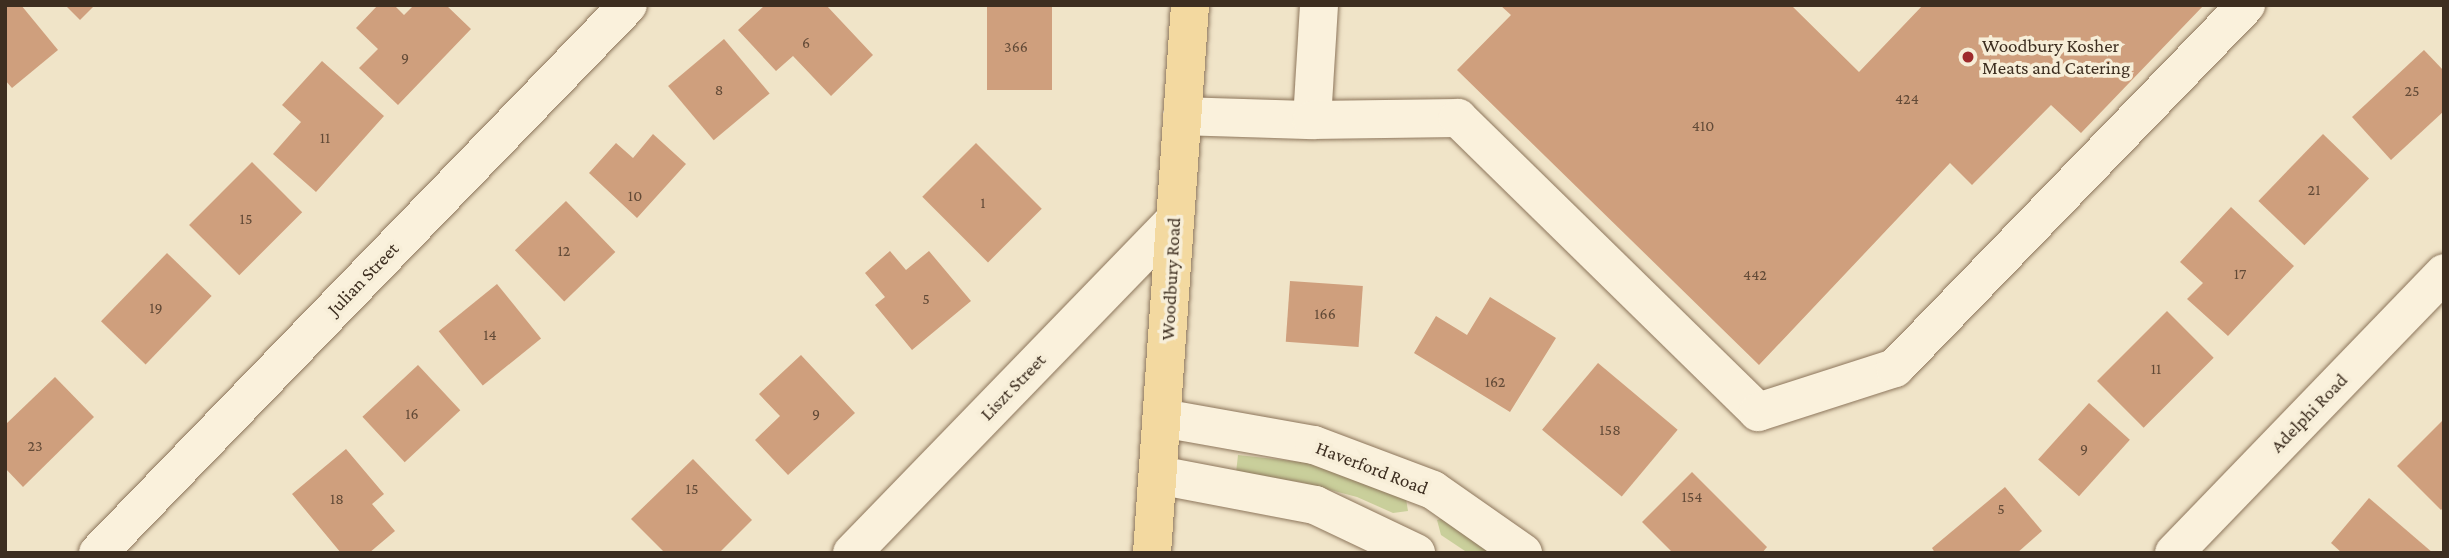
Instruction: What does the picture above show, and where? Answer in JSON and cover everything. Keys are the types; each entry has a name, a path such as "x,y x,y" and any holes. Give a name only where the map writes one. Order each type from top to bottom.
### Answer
{"main road":[{"name":"Woodbury Road","path":"1152,553 1190,5"}],"street":[{"name":"Julian Street","path":"98,553 628,5"},
{"path":"1312,120 1319,5"},
{"path":"1182,116 1312,120 1458,118 1758,412 1895,368 2246,5"},
{"name":"Liszt Street","path":"852,553 1174,221"},
{"name":"Adelphi Road","path":"2181,551 2444,273"},
{"name":"Haverford Road","path":"1162,418 1314,445 1433,490 1523,553"},
{"path":"1158,475 1315,505 1409,548 1433,490"}],"green space":[{"path":"1238,455 1309,463 1406,499 1408,511 1393,513 1357,497 1300,482 1236,473"},
{"path":"1443,518 1503,553 1468,553 1441,535 1437,520"}],"building":[{"path":"5,5 21,5 58,50 12,88 5,80"},
{"path":"65,5 95,5 80,20"},
{"path":"378,5 394,5 404,15 414,5 446,5 471,29 398,105 359,68 378,49 356,28"},
{"path":"765,5 826,5 873,55 831,96 793,56 776,71 738,30"},
{"path":"987,5 1052,5 1052,90 987,90"},
{"path":"1500,5 1791,5 1859,72 1923,5 2204,5 2081,133 2051,105 1972,185 1950,163 1759,365 1457,70 1511,15"},
{"path":"724,39 770,93 714,140 668,86"},
{"path":"2424,50 2444,71 2444,111 2391,160 2352,117"},
{"path":"322,61 384,116 316,192 273,154 301,122 282,105"},
{"path":"653,134 686,164 637,218 589,173 616,143 633,158"},
{"path":"2323,134 2369,178 2304,245 2258,201"},
{"path":"976,143 1042,209 988,263 922,197"},
{"path":"252,162 302,212 239,275 189,225"},
{"path":"566,201 615,252 564,301 515,250"},
{"path":"2231,207 2294,266 2228,336 2187,299 2203,283 2180,262"},
{"path":"890,251 906,270 929,251 971,301 912,350 875,305 885,297 865,273"},
{"path":"167,253 212,296 146,364 101,321"},
{"path":"1290,281 1363,286 1359,347 1286,342"},
{"path":"497,284 541,338 483,386 439,331"},
{"path":"1490,297 1556,338 1510,412 1414,353 1436,316 1467,335"},
{"path":"2167,311 2214,358 2144,428 2097,381"},
{"path":"801,355 855,413 788,475 755,440 780,416 759,394"},
{"path":"1598,363 1678,430 1622,496 1542,430"},
{"path":"418,365 460,410 405,462 362,417"},
{"path":"55,377 94,417 23,487 5,468 5,425"},
{"path":"2089,403 2130,440 2079,496 2038,459"},
{"path":"2444,419 2444,507 2441,510 2397,466"},
{"path":"346,449 384,494 372,504 395,531 369,553 341,553 292,494"},
{"path":"693,459 752,520 719,553 665,553 631,519"},
{"path":"1692,472 1767,547 1762,553 1673,553 1642,522"},
{"path":"2005,487 2042,531 2017,553 1935,553 1932,548"},
{"path":"2369,498 2433,553 2342,553 2331,543"}],"place":[{"name":"Woodbury Kosher Meats and Catering","path":"1968,57"}]}
